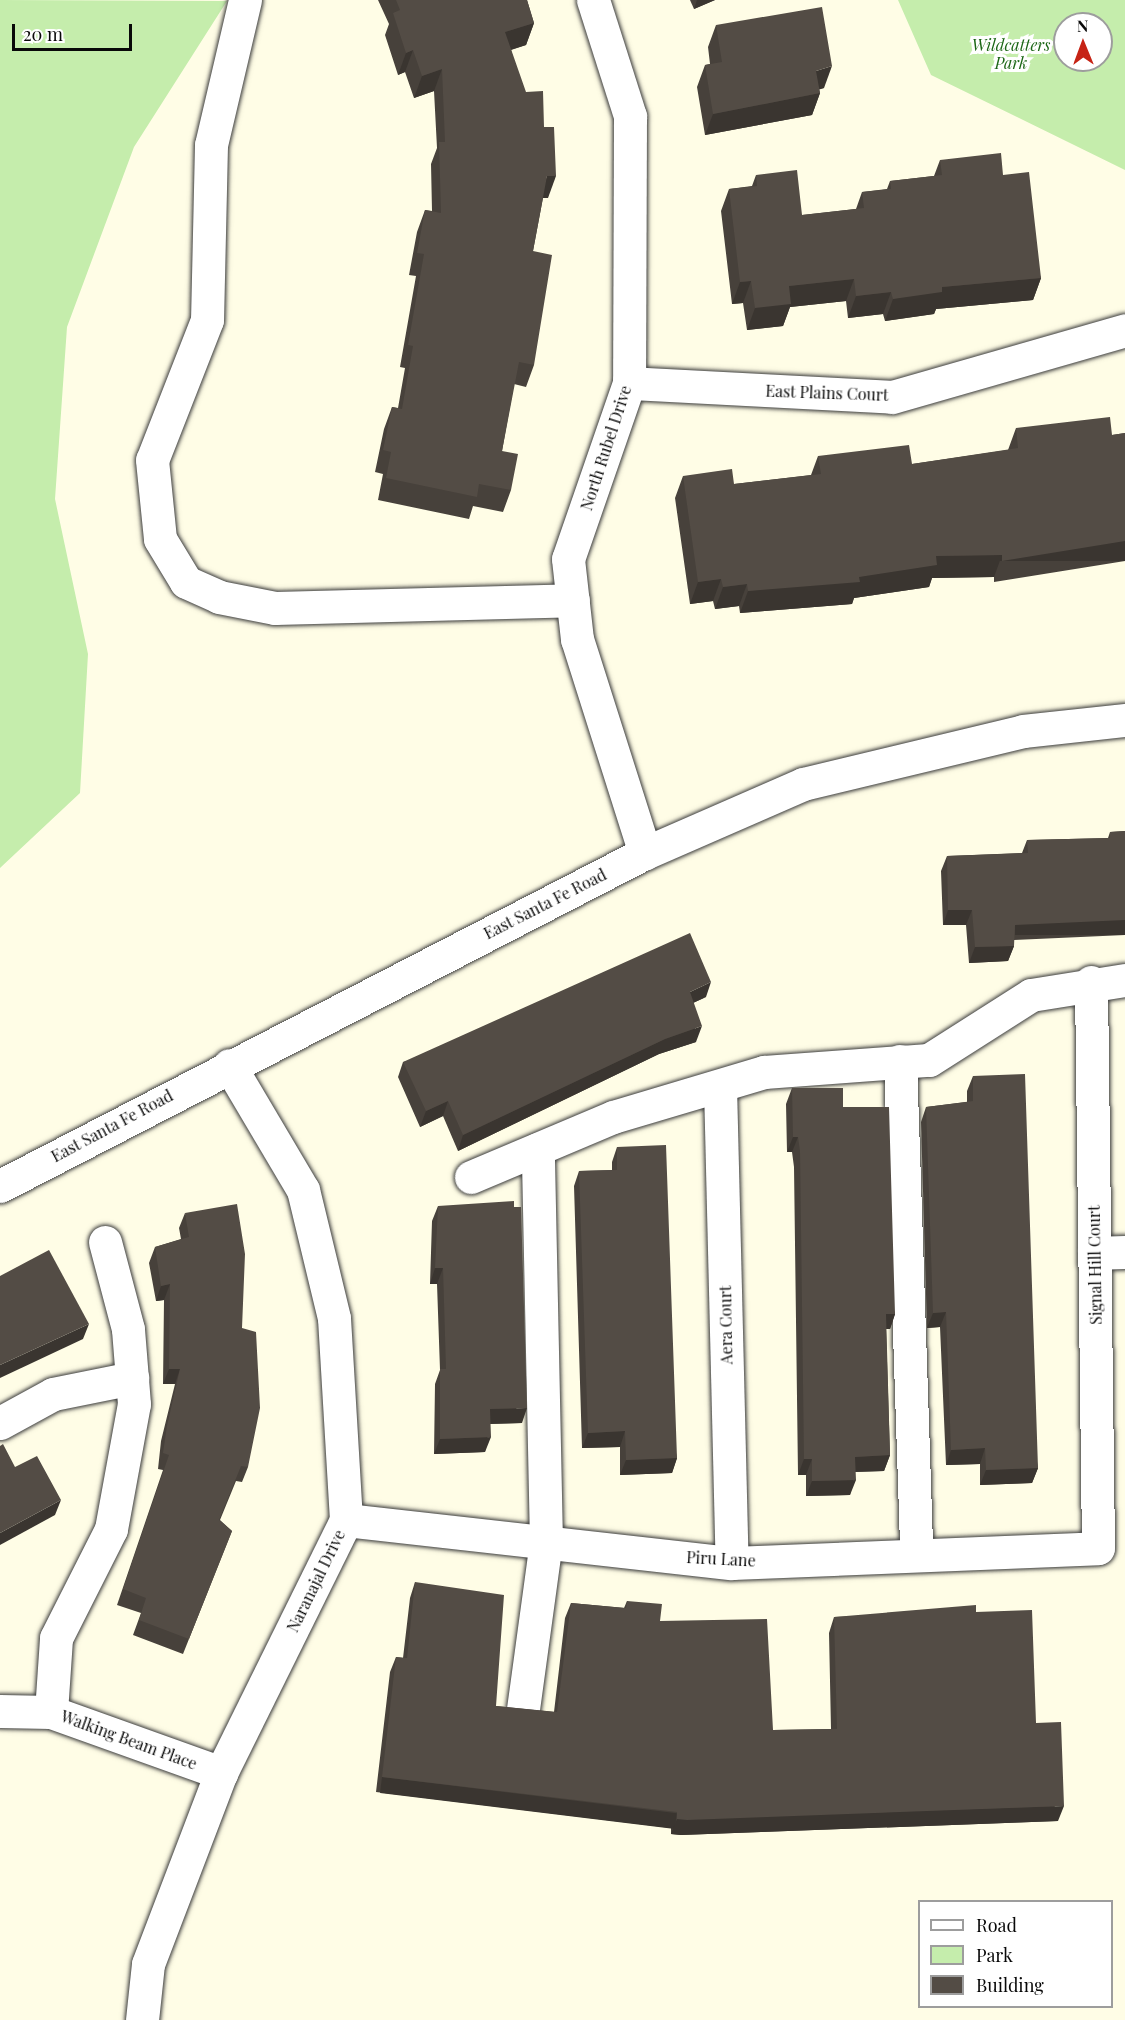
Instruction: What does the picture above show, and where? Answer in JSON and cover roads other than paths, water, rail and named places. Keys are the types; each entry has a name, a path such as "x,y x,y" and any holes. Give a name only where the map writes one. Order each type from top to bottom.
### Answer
{"street":[{"path":"245,0 211,146 207,321 152,460 160,539 186,582 219,597 275,608 573,600"},
{"name":"North Rubel Drive","path":"593,0 630,116 629,383 568,559 577,639 645,853"},
{"name":"East Plains Court","path":"629,383 892,397 1125,330"},
{"name":"East Santa Fe Road","path":"0,1186 229,1065 645,853 803,784 1023,731 1125,720"},
{"path":"471,1177 613,1117 764,1072 928,1060 1031,995 1091,982 1125,980"},
{"name":"Signal Hill Court","path":"1091,982 1110,1253 1098,1548"},
{"path":"900,1061 916,1555"},
{"name":"Naranajal Drive","path":"142,2020 148,1964 221,1773 346,1520 334,1318 303,1190 229,1065"},
{"name":"Aera Court","path":"720,1086 732,1563"},
{"path":"523,1709 546,1542 538,1149"},
{"path":"51,1712 56,1638 111,1529 127,1467 132,1378 128,1329 105,1242"},
{"path":"0,1423 53,1394 132,1378"},
{"name":"Piru Lane","path":"346,1520 732,1563 1098,1548"},
{"name":"Walking Beam Place","path":"0,1711 51,1712 221,1773"}],"park label":[{"name":"Wildcatters Park","path":"1011,54"}]}
